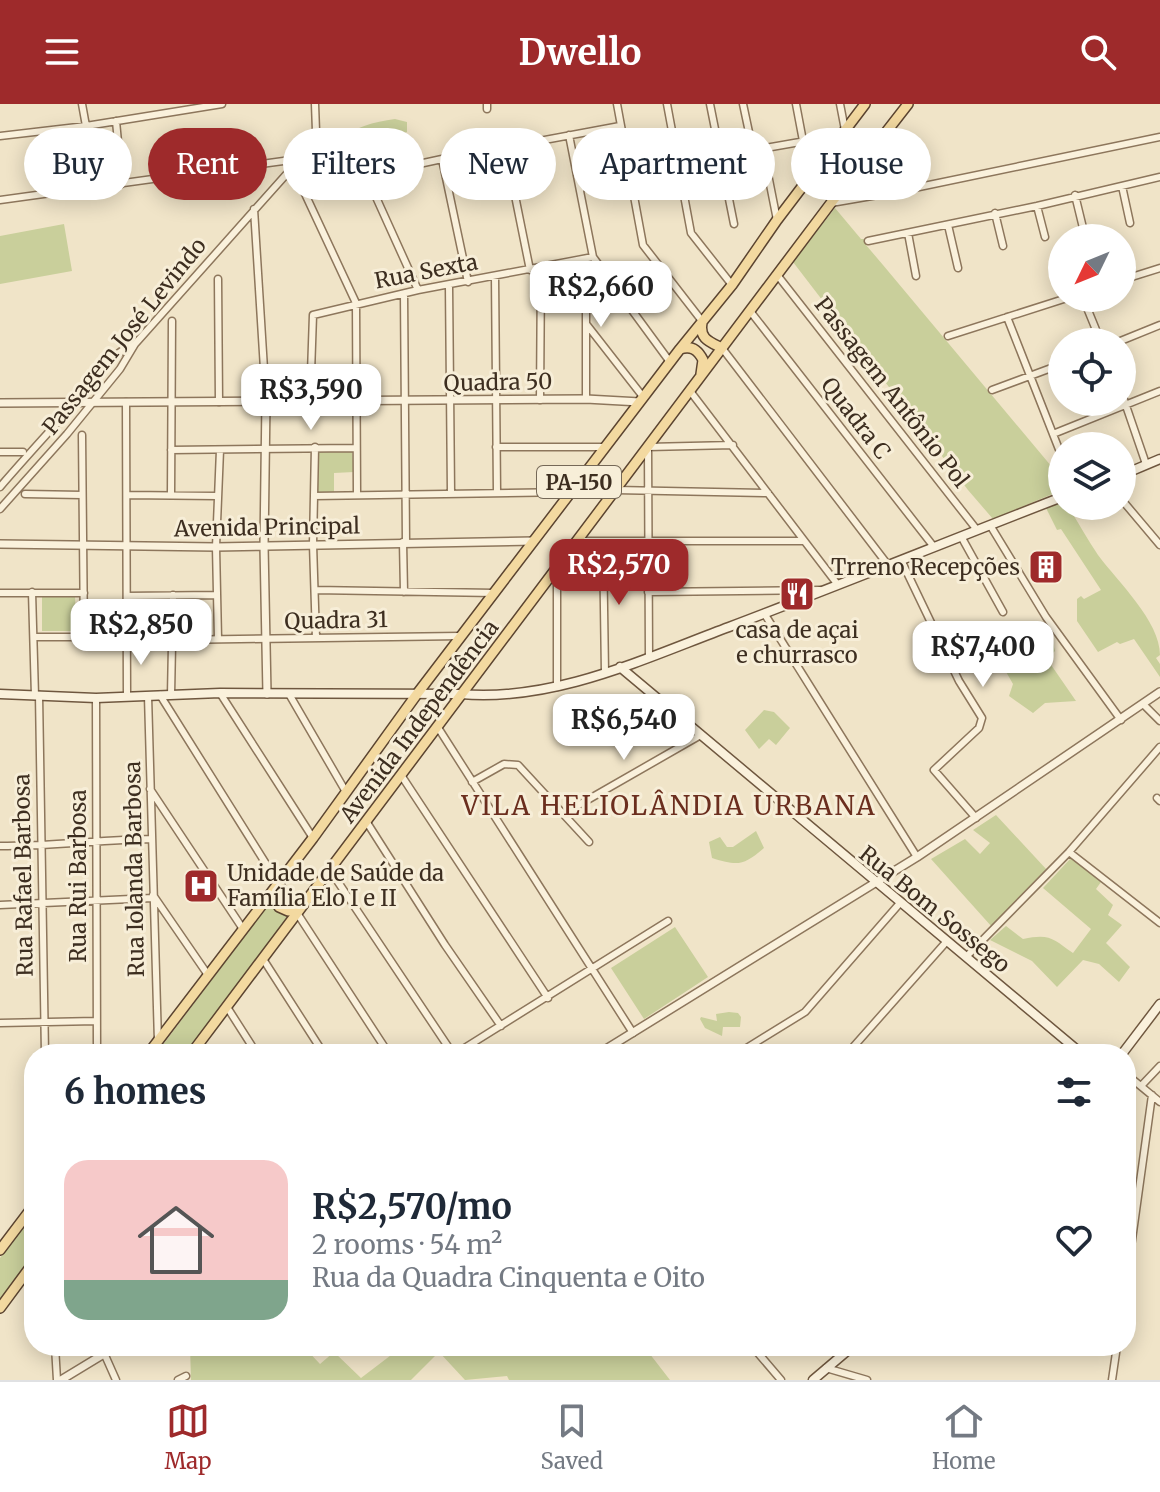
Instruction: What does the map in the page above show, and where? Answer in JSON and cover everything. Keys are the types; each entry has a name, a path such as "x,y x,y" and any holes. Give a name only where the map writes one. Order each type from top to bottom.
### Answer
{"main road":[{"name":"Avenida Independência","path":"846,128 865,104"},
{"name":"Avenida Independência","path":"199,1044 908,104"},
{"name":"Avenida Independência","path":"158,1042 313,838 417,694 732,285 792,200"},
{"path":"702,321 701,331 705,339 722,348"},
{"path":"680,349 691,348 700,355 704,364 701,377"},
{"path":"1136,469 1160,459"},
{"path":"0,694 96,698 220,693 461,694 494,697 557,687 649,657 1048,502"},
{"name":"Rua Bom Sossego","path":"620,667 1070,1044"},
{"path":"324,822 317,839 276,895 276,904 283,910 294,909 341,847 354,837"},
{"path":"1130,1044 1160,1004"},
{"path":"0,1250 24,1218"},
{"path":"0,1308 24,1276"},
{"path":"813,1380 842,1356"}],"street":[{"path":"82,104 86,126"},
{"path":"0,136 222,104"},
{"name":"Passagem José Levindo","path":"315,104 317,128"},
{"path":"556,137 620,126 617,104"},
{"path":"667,104 672,128"},
{"path":"710,104 715,128"},
{"path":"743,104 748,128"},
{"path":"796,104 801,128"},
{"path":"840,104 842,128"},
{"path":"116,121 117,128"},
{"path":"569,135 572,149"},
{"path":"831,203 1160,137"},
{"path":"132,183 283,164"},
{"name":"Passagem José Levindo","path":"0,509 94,402 135,344 283,177"},
{"path":"868,241 1160,177"},
{"path":"1122,186 1130,223"},
{"path":"1075,195 1082,224"},
{"path":"0,200 24,197"},
{"path":"308,200 356,303 357,495"},
{"path":"377,200 418,290"},
{"path":"451,200 468,282"},
{"path":"516,200 530,270"},
{"path":"582,200 590,258 586,399"},
{"path":"635,200 643,245 702,321"},
{"path":"685,200 691,233 732,285"},
{"path":"729,200 734,224"},
{"path":"773,200 777,220"},
{"path":"1037,206 1045,237"},
{"path":"173,640 266,639 266,401 254,209"},
{"path":"995,213 1003,246"},
{"path":"948,225 958,268"},
{"path":"908,233 916,276"},
{"path":"590,258 670,362"},
{"name":"Rua Sexta","path":"310,402 313,315 418,290 590,258"},
{"path":"1136,276 1160,268"},
{"path":"540,400 541,269"},
{"path":"495,276 497,493"},
{"name":"Passagem Antônio Pol","path":"778,276 977,530"},
{"path":"218,279 219,402"},
{"path":"449,286 451,493"},
{"path":"404,294 407,494 404,592"},
{"path":"948,336 1048,304"},
{"name":"Quadra C","path":"750,311 934,547"},
{"path":"1007,317 1052,432"},
{"path":"171,495 172,321"},
{"path":"586,323 642,400"},
{"path":"1136,335 1160,325"},
{"path":"0,487 114,354 135,344"},
{"path":"722,348 888,565"},
{"path":"992,390 1048,369"},
{"path":"690,391 838,585"},
{"path":"1136,401 1160,391"},
{"name":"Quadra 50","path":"0,403 642,400"},
{"path":"126,402 127,697"},
{"path":"1058,432 1099,416"},
{"path":"1131,416 1146,464"},
{"path":"82,435 84,638"},
{"path":"649,657 648,447 733,445"},
{"path":"315,447 313,544 316,638"},
{"path":"496,447 606,447"},
{"path":"171,450 356,448"},
{"path":"218,639 216,547 220,450"},
{"path":"0,452 23,452"},
{"path":"614,490 768,493"},
{"path":"314,496 571,492"},
{"path":"25,494 82,495"},
{"path":"127,495 217,496"},
{"path":"1136,517 1160,545"},
{"path":"990,525 1046,617 1121,720"},
{"path":"962,538 1003,612"},
{"name":"Avenida Principal","path":"0,544 216,547 534,541"},
{"path":"576,541 804,541"},
{"path":"603,543 605,673"},
{"path":"901,560 959,681 982,718 979,728 934,770 976,818"},
{"path":"557,566 557,687"},
{"path":"315,590 495,593"},
{"path":"648,592 825,590"},
{"name":"Rua Rafael Barbosa","path":"32,592 45,1044"},
{"path":"0,593 84,593"},
{"path":"171,695 173,595"},
{"path":"127,596 216,595"},
{"path":"764,613 917,857"},
{"name":"Quadra 31","path":"267,694 266,639 461,636"},
{"path":"35,637 126,637"},
{"path":"615,1044 876,884 1160,692"},
{"path":"220,693 313,838"},
{"path":"289,694 346,792"},
{"path":"160,695 278,883"},
{"name":"Rua Iolanda Barbosa","path":"148,696 158,1042"},
{"name":"Rua Rui Barbosa","path":"96,698 97,1044"},
{"path":"1144,705 1160,721"},
{"path":"436,726 633,1033"},
{"path":"563,814 699,736"},
{"path":"966,957 1069,852 1160,747"},
{"path":"472,782 504,764 514,763 525,771 589,842"},
{"path":"401,775 548,998"},
{"path":"150,789 243,929"},
{"path":"366,821 436,932 501,1026"},
{"path":"0,846 152,839"},
{"path":"1069,852 1160,923"},
{"path":"330,870 447,1044"},
{"path":"0,905 153,896 208,975"},
{"path":"753,1044 805,1012 900,903"},
{"path":"297,913 382,1044"},
{"path":"471,1044 668,921"},
{"path":"856,1044 947,941"},
{"path":"263,959 318,1044"},
{"path":"227,1007 251,1044"},
{"path":"0,1023 96,1021"},
{"path":"1141,1086 1160,1066"},
{"path":"1136,1082 1160,1102"},
{"path":"1136,1211 1152,1095"},
{"path":"56,1356 59,1380 95,1356"},
{"path":"106,1356 116,1380"},
{"path":"761,1356 781,1380"},
{"path":"1112,1380 1116,1356"},
{"path":"823,1374 867,1380"},
{"path":"178,1380 186,1376"}],"green space":[{"path":"395,119 407,122 407,128 359,128"},
{"path":"835,208 861,239 866,239 866,245 1048,462 1048,496 993,519 793,262"},
{"path":"64,224 72,271 0,284 0,236"},
{"path":"316,451 352,451 354,472 334,473 334,494 317,495"},
{"path":"1052,520 1077,520 1098,555 1146,616 1158,642 1160,655 1156,658 1160,664 1160,677 1134,639 1120,644 1117,642 1098,652 1077,621 1077,599 1081,596 1084,599 1101,590 1061,529 1057,530"},
{"path":"75,593 76,631 42,631 42,594"},
{"path":"1023,621 1038,648 1052,639 1055,651 1047,659 1076,701 1045,703 1033,713 1009,696 1013,684 1001,663 985,652 996,638"},
{"path":"764,710 774,712 790,728 776,745 769,739 759,749 745,730"},
{"path":"996,815 1047,870 992,927 931,859 965,839 980,854 990,843 973,830"},
{"path":"756,831 764,848 751,858 734,863 712,858 709,842 720,837 727,847 733,847"},
{"path":"1071,858 1101,882 1096,889 1113,905 1108,915 1122,925 1106,943 1130,967 1119,982 1099,964 1083,960 1057,987 1032,961 990,940 1006,926 1023,939 1051,938 1073,953 1091,929 1043,888"},
{"path":"271,901 277,910 291,917 196,1044 164,1044"},
{"path":"675,927 708,977 644,1019 611,968"},
{"path":"738,1013 741,1017 740,1027 723,1027 722,1036 705,1028 700,1019 717,1021 716,1014"},
{"path":"24,1226 24,1270 0,1302 0,1258"},
{"path":"190,1356 312,1356 320,1364 329,1356 338,1356 361,1378 390,1356 435,1356 411,1380 191,1380"},
{"path":"443,1356 651,1356 670,1380 509,1380 507,1376 465,1380"}],"place":[{"name":"Trreno Recepções","path":"1046,567"},
{"name":"casa de açai e churrasco","path":"797,594"},
{"name":"Unidade de Saúde da Família Elo I e II","path":"201,886"}],"district":[{"name":"VILA HELIOLÂNDIA URBANA","path":"669,805"}]}
